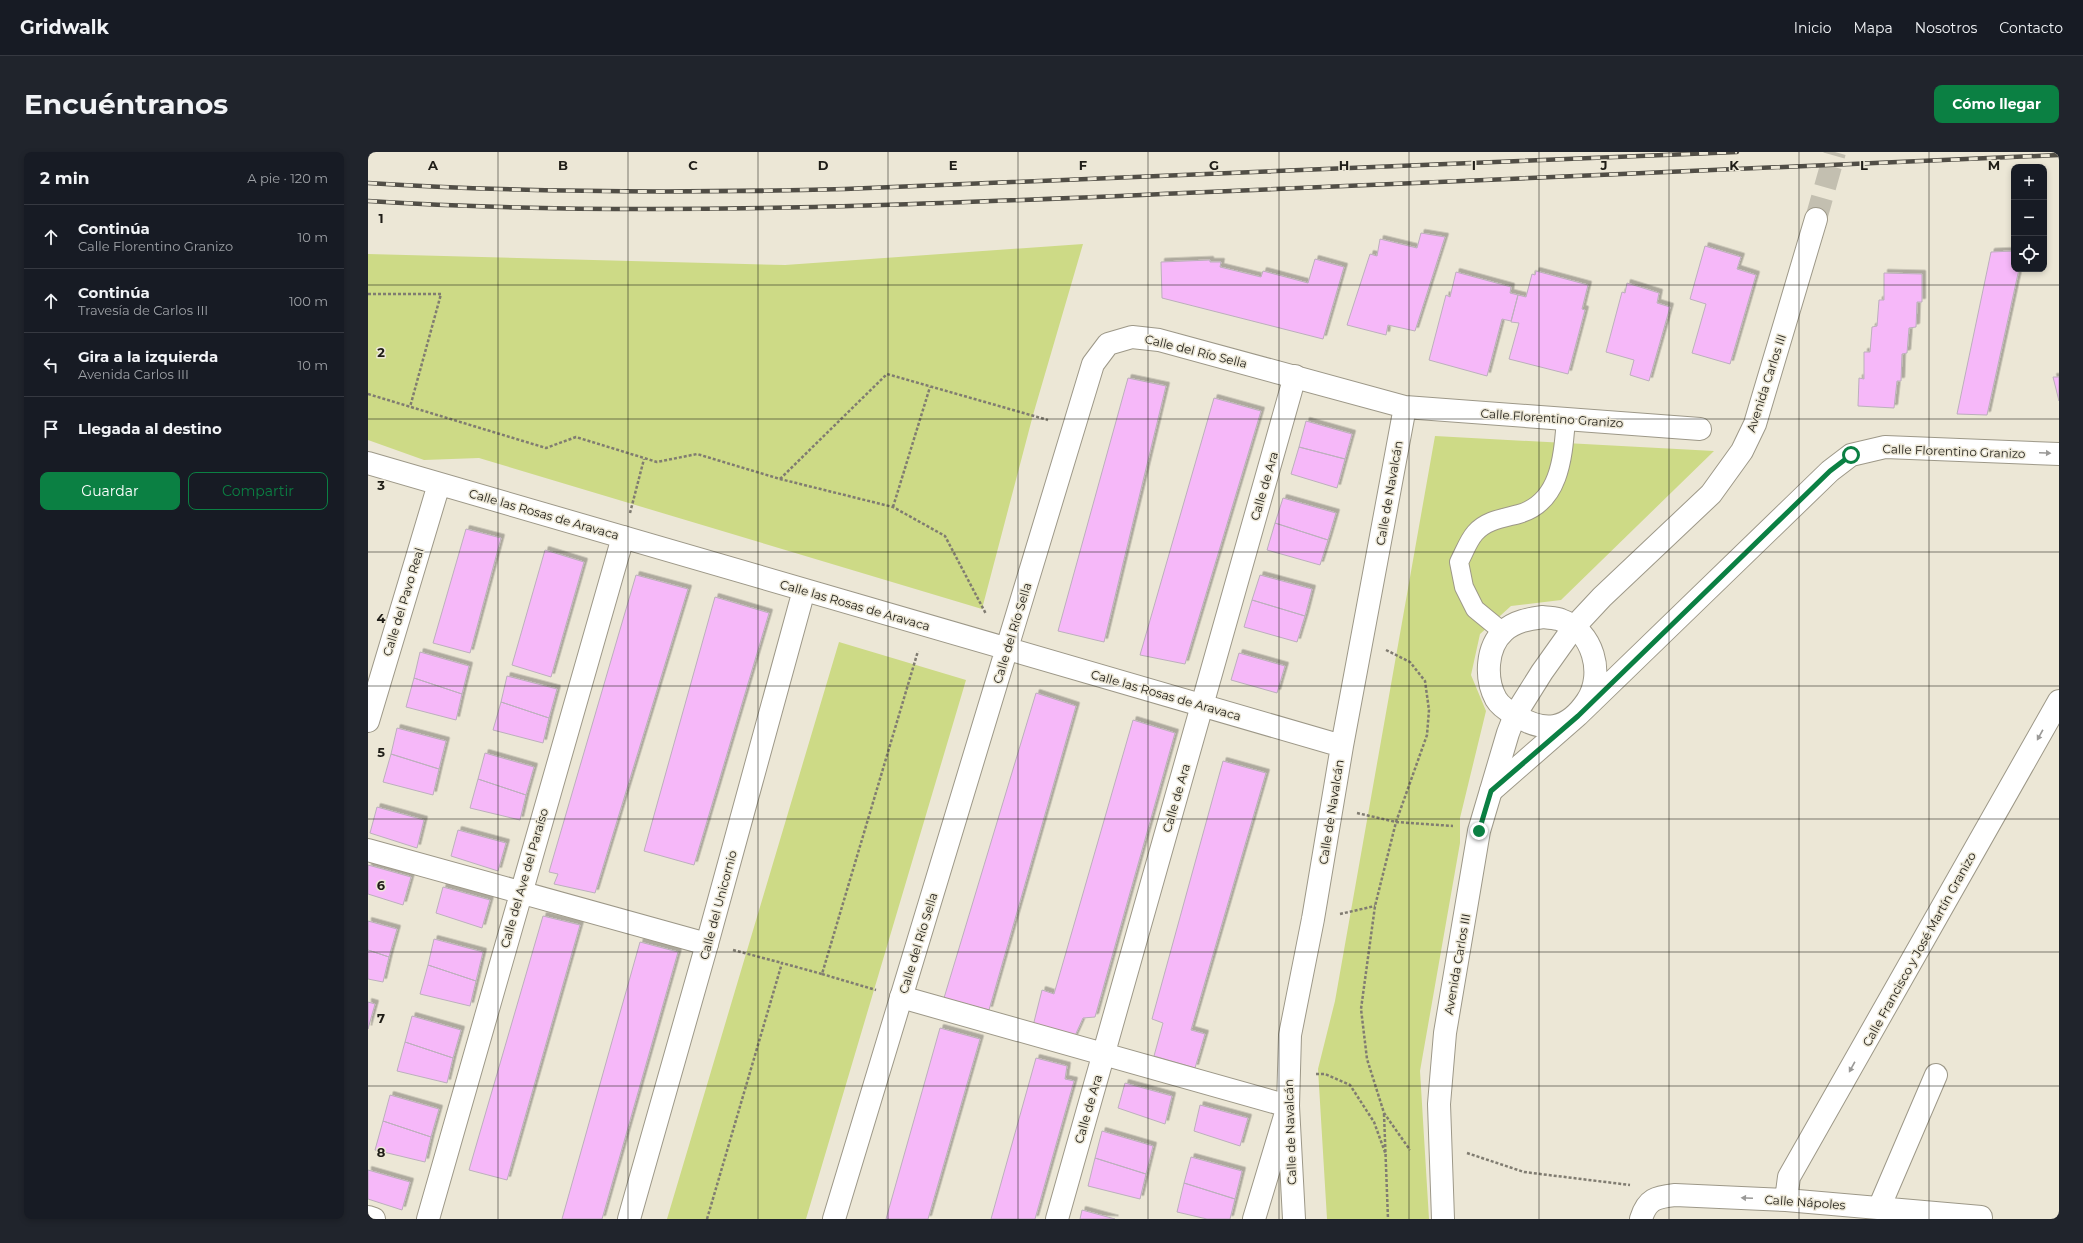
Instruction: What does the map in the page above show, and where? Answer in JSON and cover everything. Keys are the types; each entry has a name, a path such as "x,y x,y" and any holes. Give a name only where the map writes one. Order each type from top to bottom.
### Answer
{"street":[{"name":"Avenida Carlos III","path":"1443,1219 1438,1104 1445,1033 1479,831 1500,755 1515,715 1542,672 1574,627 1607,592 1711,494 1742,452 1755,424 1816,219"},
{"name":"Calle del Río Sella","path":"834,1219 1094,364 1108,344 1132,337 1159,340 1404,407"},
{"name":"Calle de Ara","path":"1057,1219 1295,376"},
{"name":"Calle Florentino Granizo","path":"1404,407 1700,429"},
{"name":"Calle de Navalcán","path":"1294,1219 1288,1106 1290,1035 1313,919 1342,746 1404,407"},
{"name":"Calle Florentino Granizo","path":"1578,716 1830,471 1851,455 1885,447 2059,454"},
{"name":"Calle las Rosas de Aravaca","path":"368,463 1342,746"},
{"name":"Calle del Pavo Real","path":"368,721 439,484"},
{"name":"Calle del Ave del Paraíso","path":"428,1219 520,892 623,537"},
{"name":"Calle del Unicornio","path":"629,1219 707,944 804,590"},
{"path":"1491,791 1578,716 1590,698 1596,673 1593,651 1574,627 1561,620 1543,617 1525,619 1503,632 1496,642 1491,654 1489,676 1491,688 1497,701 1515,715 1537,726 1563,724 1578,716"},
{"name":"Calle Francisco y José Martín Granizo","path":"1786,1200 1789,1177 2059,701"},
{"path":"368,850 707,944"},
{"path":"901,997 1288,1106 1254,1219"},
{"path":"1879,1208 1936,1075"},
{"name":"Calle Nápoles","path":"1646,1210 1659,1196 1675,1195 1786,1200 1982,1217"},
{"path":"368,1217 374,1219"}],"lane":[{"path":"1503,632 1475,609 1464,587 1459,562 1475,532 1498,518 1521,513 1541,503 1555,484 1563,454 1566,419"}],"path":[{"path":"368,294 441,294 410,407"},
{"path":"780,479 887,374 1033,415 1074,429"},
{"path":"893,507 930,387"},
{"path":"368,394 546,448 576,437 657,462 697,454 780,479 893,507 945,536 982,609 1007,649"},
{"path":"623,537 644,459"},
{"path":"822,974 925,625"},
{"path":"1361,641 1376,645 1410,662 1425,681 1429,710 1427,735 1396,822 1374,906 1361,1009 1367,1060 1384,1113 1388,1219"},
{"path":"1332,808 1396,822 1458,826"},
{"path":"1313,919 1374,906"},
{"path":"707,944 782,963 901,997"},
{"path":"707,1219 782,963"},
{"path":"1288,1076 1325,1074 1350,1086 1374,1122 1386,1155"},
{"path":"1384,1113 1410,1150"},
{"path":"1464,1152 1524,1172 1629,1184 1646,1210"}],"green space":[{"path":"1083,244 1033,415 982,609 479,458 424,460 368,440 368,254 785,265"},
{"path":"1435,436 1714,451 1561,600 1511,606 1480,634 1471,675 1486,711 1460,818 1460,843 1420,1071 1429,1219 1327,1219 1318,1069 1335,1001"},
{"path":"839,642 966,680 806,1219 667,1219"}],"building":[{"path":"1421,233 1445,237 1415,331 1388,325 1386,335 1347,325 1370,254 1377,256 1380,239 1417,248"},
{"path":"1705,246 1741,257 1737,269 1756,275 1730,364 1692,353 1706,304 1690,299"},
{"path":"2011,251 2011,272 2018,272 1987,415 1957,414 1991,252"},
{"path":"1315,259 1344,267 1323,339 1162,298 1161,262 1210,260 1210,262 1221,262 1220,267 1261,277 1263,271 1308,283"},
{"path":"1536,271 1588,285 1582,309 1585,310 1568,374 1509,359 1519,323 1511,322 1518,295 1526,297 1532,274 1535,275"},
{"path":"1456,272 1511,287 1510,293 1518,295 1511,321 1502,319 1487,376 1429,360 1446,295 1450,297"},
{"path":"1884,273 1922,274 1922,302 1917,302 1916,327 1909,328 1907,353 1902,354 1901,381 1897,381 1894,408 1858,406 1859,378 1864,379 1864,352 1870,352 1872,327 1877,326 1879,300 1884,300"},
{"path":"1627,283 1659,293 1657,303 1670,307 1649,381 1630,375 1634,360 1606,352 1622,292 1625,293"},
{"path":"2053,377 2059,377 2059,401"},
{"path":"1128,378 1166,386 1104,642 1058,631"},
{"path":"1214,398 1261,411 1185,664 1140,655"},
{"path":"1306,421 1352,434 1345,459 1299,447"},
{"path":"1299,447 1345,459 1337,488 1291,474"},
{"path":"1283,498 1336,513 1328,540 1275,523"},
{"path":"1275,523 1328,540 1320,565 1267,550"},
{"path":"466,529 501,538 470,653 433,643"},
{"path":"545,550 584,562 551,677 512,665"},
{"path":"636,575 688,589 595,893 554,884 558,874 549,872"},
{"path":"1260,575 1312,589 1305,616 1252,600"},
{"path":"715,597 769,613 694,865 644,851"},
{"path":"1252,600 1305,616 1297,642 1244,627"},
{"path":"420,652 469,666 462,694 414,678"},
{"path":"1239,653 1285,666 1277,693 1231,680"},
{"path":"507,676 557,689 549,718 501,702"},
{"path":"414,678 462,694 456,720 406,707"},
{"path":"1036,693 1076,706 989,1010 944,998"},
{"path":"501,702 549,718 543,743 493,730"},
{"path":"1133,720 1175,733 1095,1017 1083,1018 1074,1038 1033,1026 1042,990 1054,994"},
{"path":"397,728 446,741 439,769 391,754"},
{"path":"485,753 534,767 526,795 478,779"},
{"path":"391,754 439,769 433,795 383,782"},
{"path":"1223,761 1266,773 1191,1030 1205,1034 1195,1068 1154,1056 1163,1023 1152,1019"},
{"path":"478,779 526,795 520,820 470,808"},
{"path":"377,807 424,820 417,848 370,833"},
{"path":"458,830 506,843 498,871 451,856"},
{"path":"368,865 411,877 403,905 368,894"},
{"path":"443,887 490,900 482,928 436,913"},
{"path":"543,916 580,925 507,1180 469,1170"},
{"path":"368,921 397,929 389,957 368,950"},
{"path":"434,939 483,952 476,981 428,965"},
{"path":"640,942 678,952 602,1219 562,1219"},
{"path":"368,950 389,957 383,982 368,979"},
{"path":"428,965 476,981 470,1006 420,994"},
{"path":"368,1002 375,1004 368,1029"},
{"path":"412,1016 461,1030 453,1058 405,1042"},
{"path":"940,1028 980,1039 928,1219 886,1219"},
{"path":"405,1042 453,1058 447,1083 397,1071"},
{"path":"1036,1058 1067,1066 1065,1079 1074,1081 1035,1219 991,1219"},
{"path":"1125,1083 1172,1096 1165,1124 1118,1108"},
{"path":"390,1095 439,1109 431,1137 383,1121"},
{"path":"1200,1105 1248,1118 1240,1146 1194,1131"},
{"path":"383,1121 431,1137 425,1162 375,1150"},
{"path":"1102,1131 1153,1146 1146,1174 1095,1158"},
{"path":"1191,1157 1242,1171 1235,1199 1184,1183"},
{"path":"1095,1158 1146,1174 1140,1199 1088,1186"},
{"path":"368,1170 410,1182 402,1210 368,1199"},
{"path":"1184,1183 1235,1199 1230,1219 1207,1219 1177,1212"},
{"path":"1082,1210 1115,1219 1080,1219"}],"tunnel":[{"path":"1816,219 1835,152"}],"railway":[{"path":"368,183 487,189 606,191 845,189 1737,152"},
{"path":"368,201 572,209 776,208 980,202 2059,155"}],"route":[{"path":"1479,831 1491,791 1578,716 1830,471 1851,455"}]}
